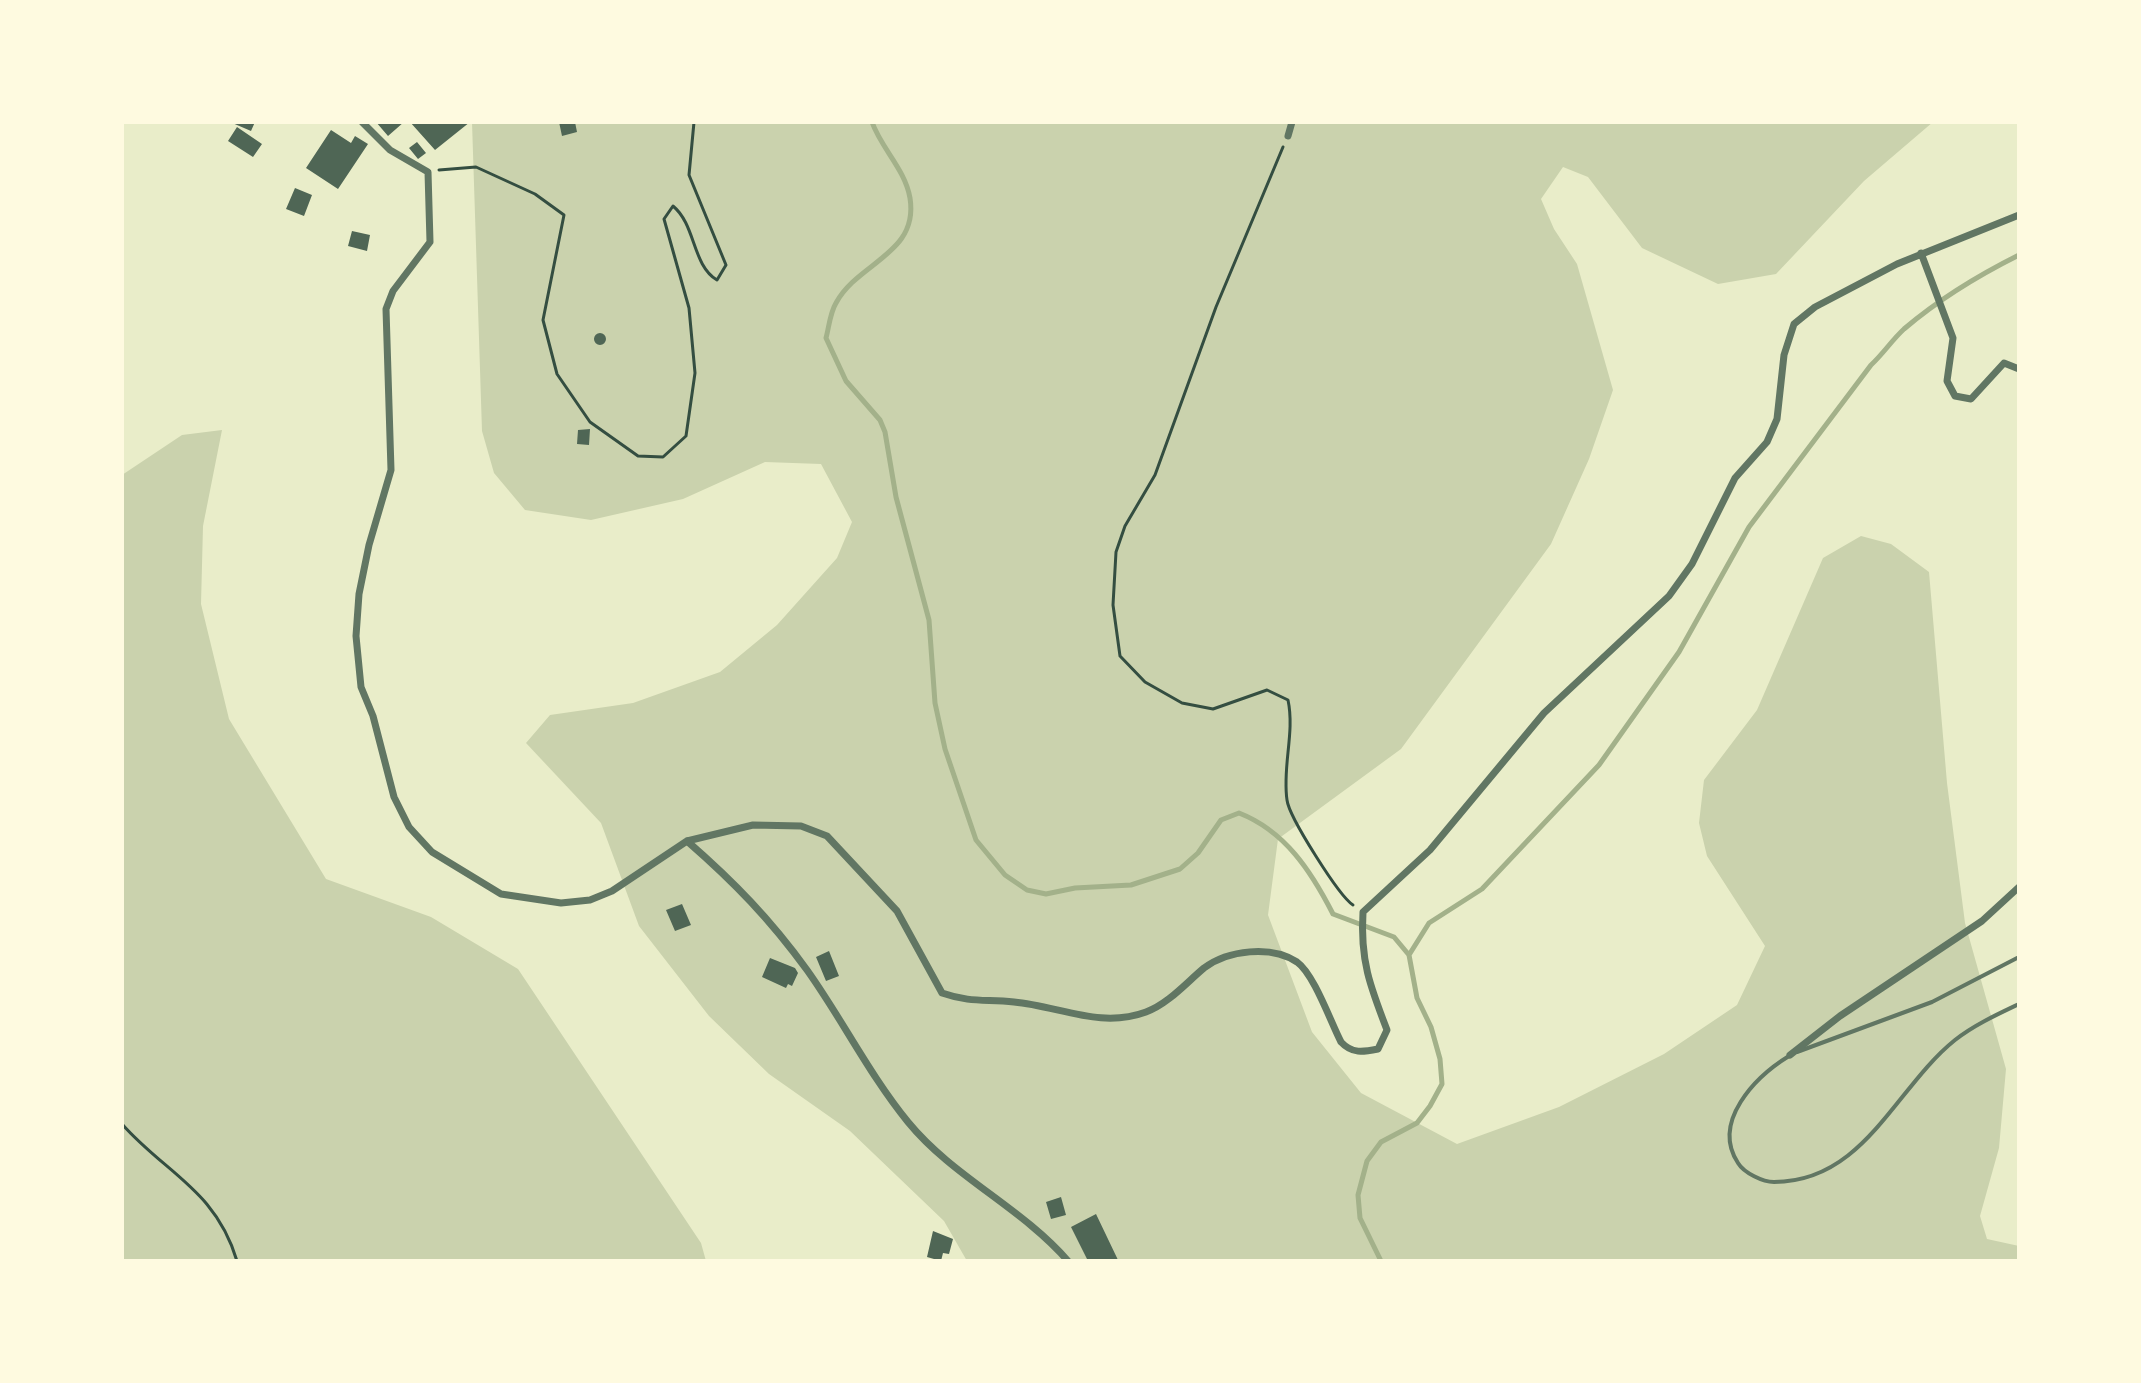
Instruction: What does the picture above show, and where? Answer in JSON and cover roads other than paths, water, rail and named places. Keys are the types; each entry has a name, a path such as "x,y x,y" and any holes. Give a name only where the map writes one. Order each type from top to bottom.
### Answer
{"street":[{"path":"362,122 390,150 428,172 430,242 393,291 386,309 391,470 361,582 356,636 361,687 373,716 394,797 409,827 432,852 501,894 561,903 590,900 612,891 687,841 753,825 801,826 827,836 897,911 934,985 942,993 970,1002 1014,1002 1081,1017 1117,1019 1148,1011 1207,966 1237,954 1261,951 1297,963 1307,975 1341,1042 1348,1050 1363,1052 1378,1049 1387,1030 1366,977 1361,945 1363,912 1430,850 1553,704 1669,596 1692,564 1735,478 1767,442 1777,419 1784,355 1794,324 1815,307 1921,253 2019,215"},
{"path":"1288,136 1292,122"},
{"path":"1921,253 1953,338 1947,381 1955,396 1971,399 2004,363 2019,369"},
{"path":"687,841 742,889 808,971 859,1055 909,1124 961,1175 1049,1240 1068,1261"},
{"path":"1790,1055 1840,1016 1982,921 2019,887"}],"lane":[{"path":"2019,957 1932,1002 1790,1055 1763,1072 1747,1092 1731,1121 1729,1150 1742,1169 1770,1182 1801,1180 1839,1165 1864,1143 1955,1041 2019,1004"}],"waterway":[{"path":"872,122 907,187 910,217 896,245 858,277 836,303 826,338 846,381 880,420 885,432 896,497 929,620 935,703 945,749 976,840 1005,875 1027,890 1046,894 1075,888 1131,885 1180,869 1198,853 1221,820 1239,813 1270,830 1295,854 1333,914 1394,937 1409,955 1417,998 1431,1027 1440,1059 1442,1084 1417,1123 1381,1142 1367,1161 1358,1195 1360,1218 1381,1261"},
{"path":"1409,955 1429,923 1482,889 1599,765 1679,652 1749,527 1871,365 1904,329 1931,308 2019,255"}]}
